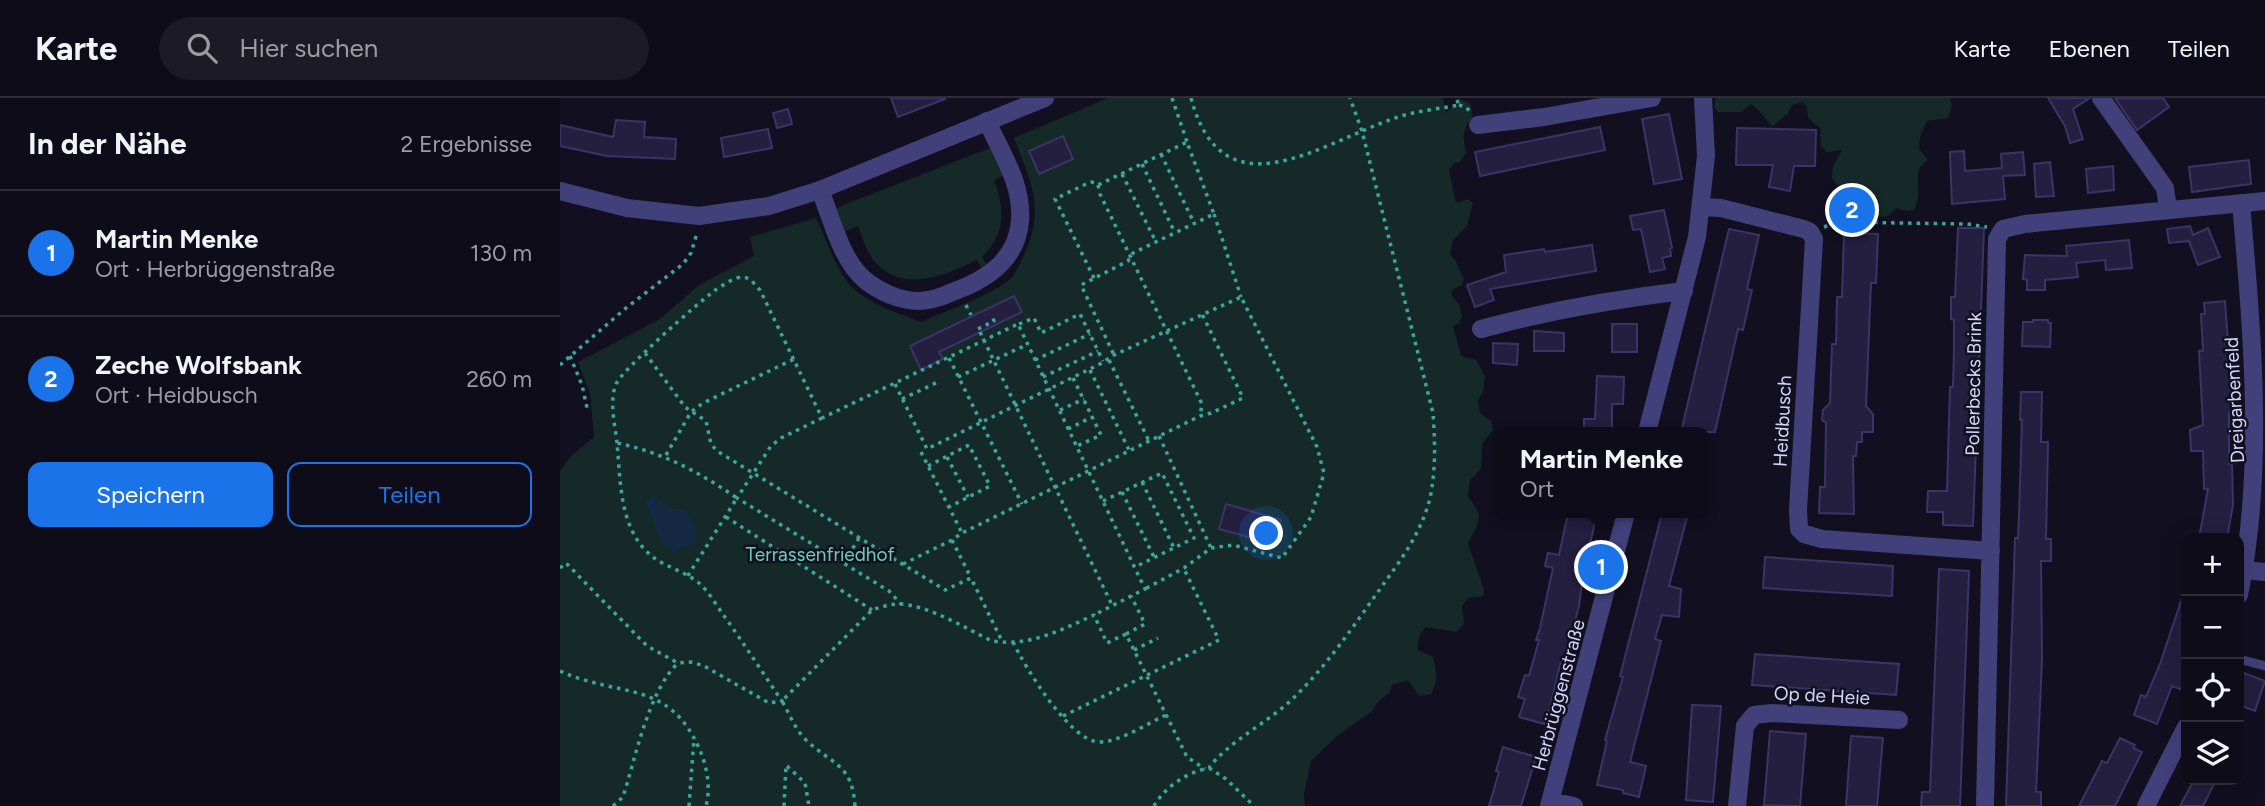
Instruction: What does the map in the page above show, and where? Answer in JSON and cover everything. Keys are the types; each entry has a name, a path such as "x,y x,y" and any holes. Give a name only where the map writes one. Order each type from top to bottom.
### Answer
{"street":[{"path":"560,191 627,208 699,216 769,206 820,190 1045,98"},
{"path":"1478,125 1544,117 1652,98"},
{"path":"1648,427 1697,237 1702,207 1706,156 1703,98"},
{"path":"2101,98 2165,188 2168,209"},
{"path":"820,190 842,246 854,268 865,280 889,295 912,300 939,298 959,290 988,276 999,266 1012,248 1020,224 1018,189 987,121"},
{"path":"2003,229 2025,224 2265,201"},
{"name":"Dreigarbenfeld","path":"2241,202 2259,439 2257,498 2244,577"},
{"path":"1702,207 1720,208 1810,232"},
{"name":"Pollerbecks Brink","path":"1984,806 1997,239 2003,229"},
{"name":"Heidbusch","path":"1810,232 1814,247 1799,529 1804,534 1822,539 1991,551"},
{"path":"1481,329 1511,321 1684,290"},
{"name":"Herbrüggenstraße","path":"1550,804 1625,518"},
{"path":"2246,570 2265,572"},
{"name":"Op de Heie","path":"1737,806 1745,726 1748,719 1754,715 1772,713 1899,720"},
{"path":"2146,806 2181,737"},
{"path":"1550,804 1574,806"}],"lane":[{"path":"2244,660 2265,666"}],"path":[{"path":"560,568 566,563 647,646 678,663 704,666 769,703 782,701 872,610 889,605 923,608 992,640 1013,642 1047,636 1094,615 1184,568 1211,548 1233,545 1282,558 1311,517 1324,473 1317,447 1241,297 1172,98"},
{"path":"1191,98 1203,131 1218,151 1235,161 1255,164 1294,159 1397,117 1459,104 1456,98"},
{"path":"1154,806 1161,794 1178,782 1207,769 1218,755 1268,721 1330,657 1406,552 1420,527 1429,500 1435,461 1433,413 1362,131 1350,98"},
{"path":"1098,185 1187,142"},
{"path":"1161,154 1194,223"},
{"path":"1142,164 1175,233"},
{"path":"1122,174 1156,242"},
{"path":"1094,278 1055,199 1088,183 1098,185"},
{"path":"1098,185 1202,404 1200,415"},
{"path":"1114,355 1081,288 1083,283 1128,261 1133,253 1214,214"},
{"path":"560,365 683,264 695,242 699,216"},
{"path":"1810,232 1837,222 1966,224 2003,229"},
{"path":"822,418 760,290 752,281 743,277 714,291 626,371 617,383 614,408 626,518 632,534 642,547 657,559 698,582 708,594 782,701 803,738 851,779 855,806"},
{"path":"895,384 927,449 1090,370 1114,355 1241,297"},
{"path":"687,577 771,446 781,438 983,339 1034,318 1041,333 1080,314 1103,361"},
{"path":"903,564 1200,415 1211,413 1243,398 1202,314"},
{"path":"993,318 994,321 979,331 1112,605"},
{"path":"1018,324 1146,589"},
{"path":"1034,360 1090,334"},
{"path":"958,377 1027,344"},
{"path":"1042,377 1098,351"},
{"path":"645,353 691,412 706,421 710,444 717,451 945,590 971,578"},
{"path":"570,356 582,384 588,412"},
{"path":"949,358 1022,504"},
{"path":"666,456 691,412 793,359"},
{"path":"1109,360 1149,441"},
{"path":"1090,370 1129,450"},
{"path":"1073,377 1101,435 1076,446"},
{"path":"902,400 940,381"},
{"path":"1060,411 1084,399"},
{"path":"1068,429 1092,417"},
{"path":"1160,436 1211,548"},
{"path":"617,443 666,456 701,473 889,591 901,604"},
{"path":"928,466 969,445 990,486 949,507"},
{"path":"921,452 962,533"},
{"path":"947,457 968,497"},
{"path":"1102,501 1161,473 1194,538 1135,567"},
{"path":"1142,482 1174,548"},
{"path":"1122,492 1154,557"},
{"path":"726,517 872,610"},
{"path":"844,563 859,538"},
{"path":"952,540 1003,642"},
{"path":"1063,716 1219,640 1184,568"},
{"path":"1094,615 1107,643 1126,634 1145,624 1131,596"},
{"path":"1126,634 1187,757 1226,779 1254,806"},
{"path":"1134,650 1158,638"},
{"path":"1013,642 1031,674 1063,716 1090,741 1116,739 1166,715"},
{"path":"613,806 623,797 663,680 678,663"},
{"path":"560,671 597,685 655,698 670,707 694,737 704,759 708,778 706,806"},
{"path":"689,806 694,737"},
{"path":"784,806 786,765 805,783 809,806"}],"green space":[{"name":"Terrassenfriedhof","path":"1108,98 1443,98 1446,113 1459,99 1470,103 1472,117 1464,136 1466,153 1460,162 1453,164 1449,170 1455,200 1458,203 1468,199 1473,203 1467,226 1453,240 1450,254 1464,278 1462,285 1453,289 1451,294 1460,306 1462,317 1459,323 1453,326 1461,356 1476,360 1485,376 1483,392 1478,400 1480,413 1491,421 1493,430 1482,444 1481,469 1470,480 1468,497 1479,515 1468,544 1484,589 1483,596 1468,598 1462,606 1464,624 1456,632 1426,627 1420,635 1418,650 1433,657 1435,667 1436,681 1431,694 1419,696 1408,680 1392,685 1390,692 1372,711 1337,736 1311,761 1304,794 1305,806 560,806 560,471 569,458 594,437 590,394 578,362 660,319 699,285 754,256 750,237 816,218 834,259 852,287 889,310 921,322 989,292 1009,280 1015,272 1034,225 1034,196 1014,138"},
{"path":"1716,98 1950,98 1952,105 1948,118 1927,121 1920,137 1919,149 1928,160 1919,168 1914,210 1896,208 1888,216 1866,215 1852,219 1831,209 1831,204 1838,200 1851,201 1857,196 1854,186 1837,185 1832,178 1833,166 1842,150 1827,152 1821,147 1820,128 1808,118 1807,106 1802,102 1792,105 1788,113 1773,126 1751,104 1741,112 1718,112 1714,107"},
{"path":"990,148 1006,175 994,180 1000,201 1001,220 996,239 982,257 988,267 983,270 977,260 938,276 924,279 898,277 885,271 874,261 858,226 844,232 836,208"}],"water":[{"path":"654,496 671,509 684,509 695,524 695,543 673,551 661,542 646,502"}],"building":[{"path":"891,98 945,98 945,99 898,117"},
{"path":"2048,98 2090,98 2073,109 2083,139 2070,143 2065,126"},
{"path":"2115,98 2163,98 2169,107 2137,130"},
{"path":"788,109 792,124 777,128 773,113"},
{"path":"1669,114 1682,179 1654,184 1642,119"},
{"path":"616,120 645,122 644,137 676,139 675,159 607,156 560,146 560,125 613,137"},
{"path":"1600,127 1605,150 1480,176 1475,152"},
{"path":"1737,128 1816,130 1815,166 1794,166 1790,191 1769,187 1773,165 1736,165"},
{"path":"768,129 772,148 724,157 721,138"},
{"path":"1063,136 1073,159 1039,174 1029,151"},
{"path":"1964,151 1965,171 2002,168 2001,154 2023,152 2025,175 2003,176 2005,199 1952,204 1950,152"},
{"path":"2249,160 2251,184 2192,192 2189,167"},
{"path":"2050,162 2054,196 2036,197 2034,164"},
{"path":"2113,166 2114,190 2088,193 2086,169"},
{"path":"1664,210 1672,248 1671,256 1662,258 1665,269 1650,272 1641,229 1633,230 1630,216"},
{"path":"2190,226 2193,235 2208,228 2220,257 2198,265 2189,241 2169,243 2167,229"},
{"path":"1958,228 1984,228 1973,526 1943,525 1943,512 1927,512 1928,491 1947,491 1950,387 1953,387 1954,349 1951,297 1955,297"},
{"path":"1729,229 1759,235 1747,289 1752,290 1743,330 1738,329 1715,432 1710,432 1710,427 1682,427"},
{"path":"1844,233 1878,234 1876,283 1871,283 1866,406 1873,414 1873,432 1862,432 1862,442 1857,442 1856,456 1853,456 1854,514 1819,513 1820,487 1825,487 1826,423 1822,420 1823,410 1830,403 1837,297 1842,297"},
{"path":"2129,240 2132,268 2106,270 2105,260 2076,263 2078,277 2045,280 2045,290 2027,290 2027,280 2023,279 2025,255 2067,256 2066,246"},
{"path":"1592,245 1596,271 1490,289 1494,300 1475,307 1467,285 1506,272 1504,255"},
{"path":"1014,296 1022,312 939,352 943,359 921,370 910,346"},
{"path":"2225,301 2233,411 2229,412 2229,464 2232,464 2233,505 2228,533 2200,533 2208,489 2204,489 2203,451 2191,451 2190,430 2203,425 2199,351 2203,351 2201,314 2205,314 2204,303"},
{"path":"2048,320 2048,323 2051,323 2050,347 2022,346 2023,322"},
{"path":"1612,324 1637,324 1637,352 1612,352"},
{"path":"1534,331 1564,333 1564,351 1534,351"},
{"path":"1493,343 1518,344 1517,365 1493,363"},
{"path":"1597,376 1624,377 1623,404 1612,404 1612,427 1584,427 1584,419 1595,419"},
{"path":"2021,392 2042,392 2041,442 2048,442 2046,539 2051,539 2051,561 2041,561 2042,660 2036,792 2041,792 2041,806 2006,806 2015,538 2018,538 2019,515"},
{"path":"1226,504 1281,520 1274,544 1219,529"},
{"path":"1567,518 1596,518 1579,606 1544,724 1519,717 1525,699 1518,697 1525,675 1529,676 1539,640 1536,640 1553,568 1545,566 1548,553 1559,555"},
{"path":"1661,518 1687,518 1669,586 1681,589 1679,617 1662,615 1655,639 1661,641 1630,762 1646,766 1639,797 1623,793 1623,790 1597,785 1607,741 1605,740 1623,677 1620,676"},
{"path":"1765,557 1893,566 1892,596 1763,588"},
{"path":"1939,569 1969,571 1960,806 1921,806 1922,792 1930,792"},
{"path":"2181,601 2181,689 2172,686 2157,724 2134,715 2141,695 2146,697"},
{"path":"1755,654 1899,664 1896,695 1752,685"},
{"path":"2244,673 2265,681 2255,711 2244,707"},
{"path":"1692,705 1721,706 1713,802 1686,800"},
{"path":"1770,731 1806,734 1800,806 1764,805"},
{"path":"1851,736 1883,738 1877,806 1846,806"},
{"path":"2120,738 2135,745 2133,748 2142,752 2115,806 2079,806 2102,761 2107,763"},
{"path":"1503,747 1536,757 1521,806 1489,806"},
{"path":"2191,785 2214,785 2203,806 2180,806"}],"place":[{"name":"Zeche Wolfsbank","path":"1852,210"},
{"name":"Martin Menke","path":"1601,567"}]}
